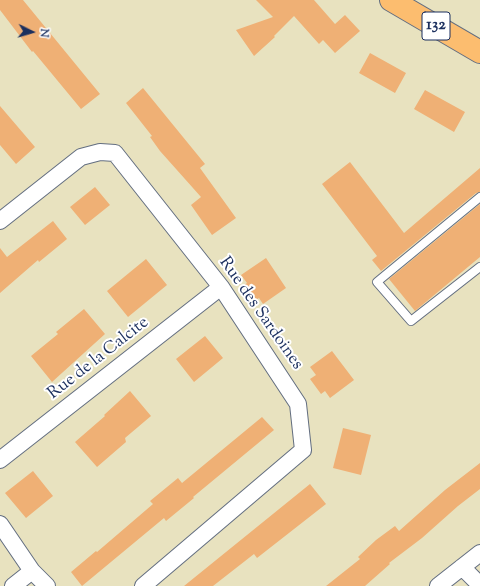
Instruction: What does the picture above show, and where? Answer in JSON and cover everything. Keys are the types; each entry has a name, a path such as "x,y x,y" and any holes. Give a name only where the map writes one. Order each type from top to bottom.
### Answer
{"main road":[{"name":"132","path":"391,0 480,52"}],"street":[{"name":"Rue des Sardoines","path":"0,221 81,157 100,152 115,153 221,287 298,404 303,450 143,586"},
{"name":"Rue de la Calcite","path":"0,460 221,287"},
{"path":"0,524 32,571 47,586"},
{"path":"438,586 480,553"},
{"path":"462,567 480,585"},
{"path":"13,586 32,571"}],"lane":[{"path":"480,197 377,282 411,322 480,267"}],"building":[{"path":"0,0 23,0 100,94 81,109 33,51 32,52 0,10"},
{"path":"256,0 314,0 335,24 345,15 360,31 335,53 323,40 319,44 294,16 274,36 275,37 254,56 236,30 273,17"},
{"path":"370,53 406,73 395,93 359,73"},
{"path":"143,88 205,164 200,168 236,218 212,235 191,205 201,197 160,151 150,137 152,136 126,103"},
{"path":"425,90 465,112 454,132 414,109"},
{"path":"0,106 35,147 16,164 0,145"},
{"path":"350,162 404,233 480,168 480,192 476,193 381,271 372,260 377,256 322,184"},
{"path":"95,187 110,205 85,225 70,207"},
{"path":"480,204 480,257 415,311 389,279"},
{"path":"53,221 67,239 39,262 38,260 0,293 0,248 7,257"},
{"path":"266,258 286,288 263,304 259,298 254,301 243,286 247,283 241,275"},
{"path":"146,259 167,285 128,317 107,291"},
{"path":"84,309 105,334 52,382 31,356 58,334 56,332"},
{"path":"205,336 223,358 194,382 176,359"},
{"path":"332,351 354,380 330,398 325,391 321,394 310,379 316,375 310,367"},
{"path":"130,391 151,416 125,438 126,442 97,467 75,442 105,416 104,415"},
{"path":"262,417 274,430 166,521 164,518 82,586 71,572 96,551 97,552 153,504 150,501 178,478 182,483"},
{"path":"343,428 371,435 361,475 333,468"},
{"path":"480,463 480,489 458,506 422,538 389,563 390,564 365,586 326,586 360,559 358,557 376,540 395,526 399,531 445,490"},
{"path":"33,471 53,496 26,518 5,493"},
{"path":"310,484 326,504 257,558 254,554 213,586 184,586"}]}
